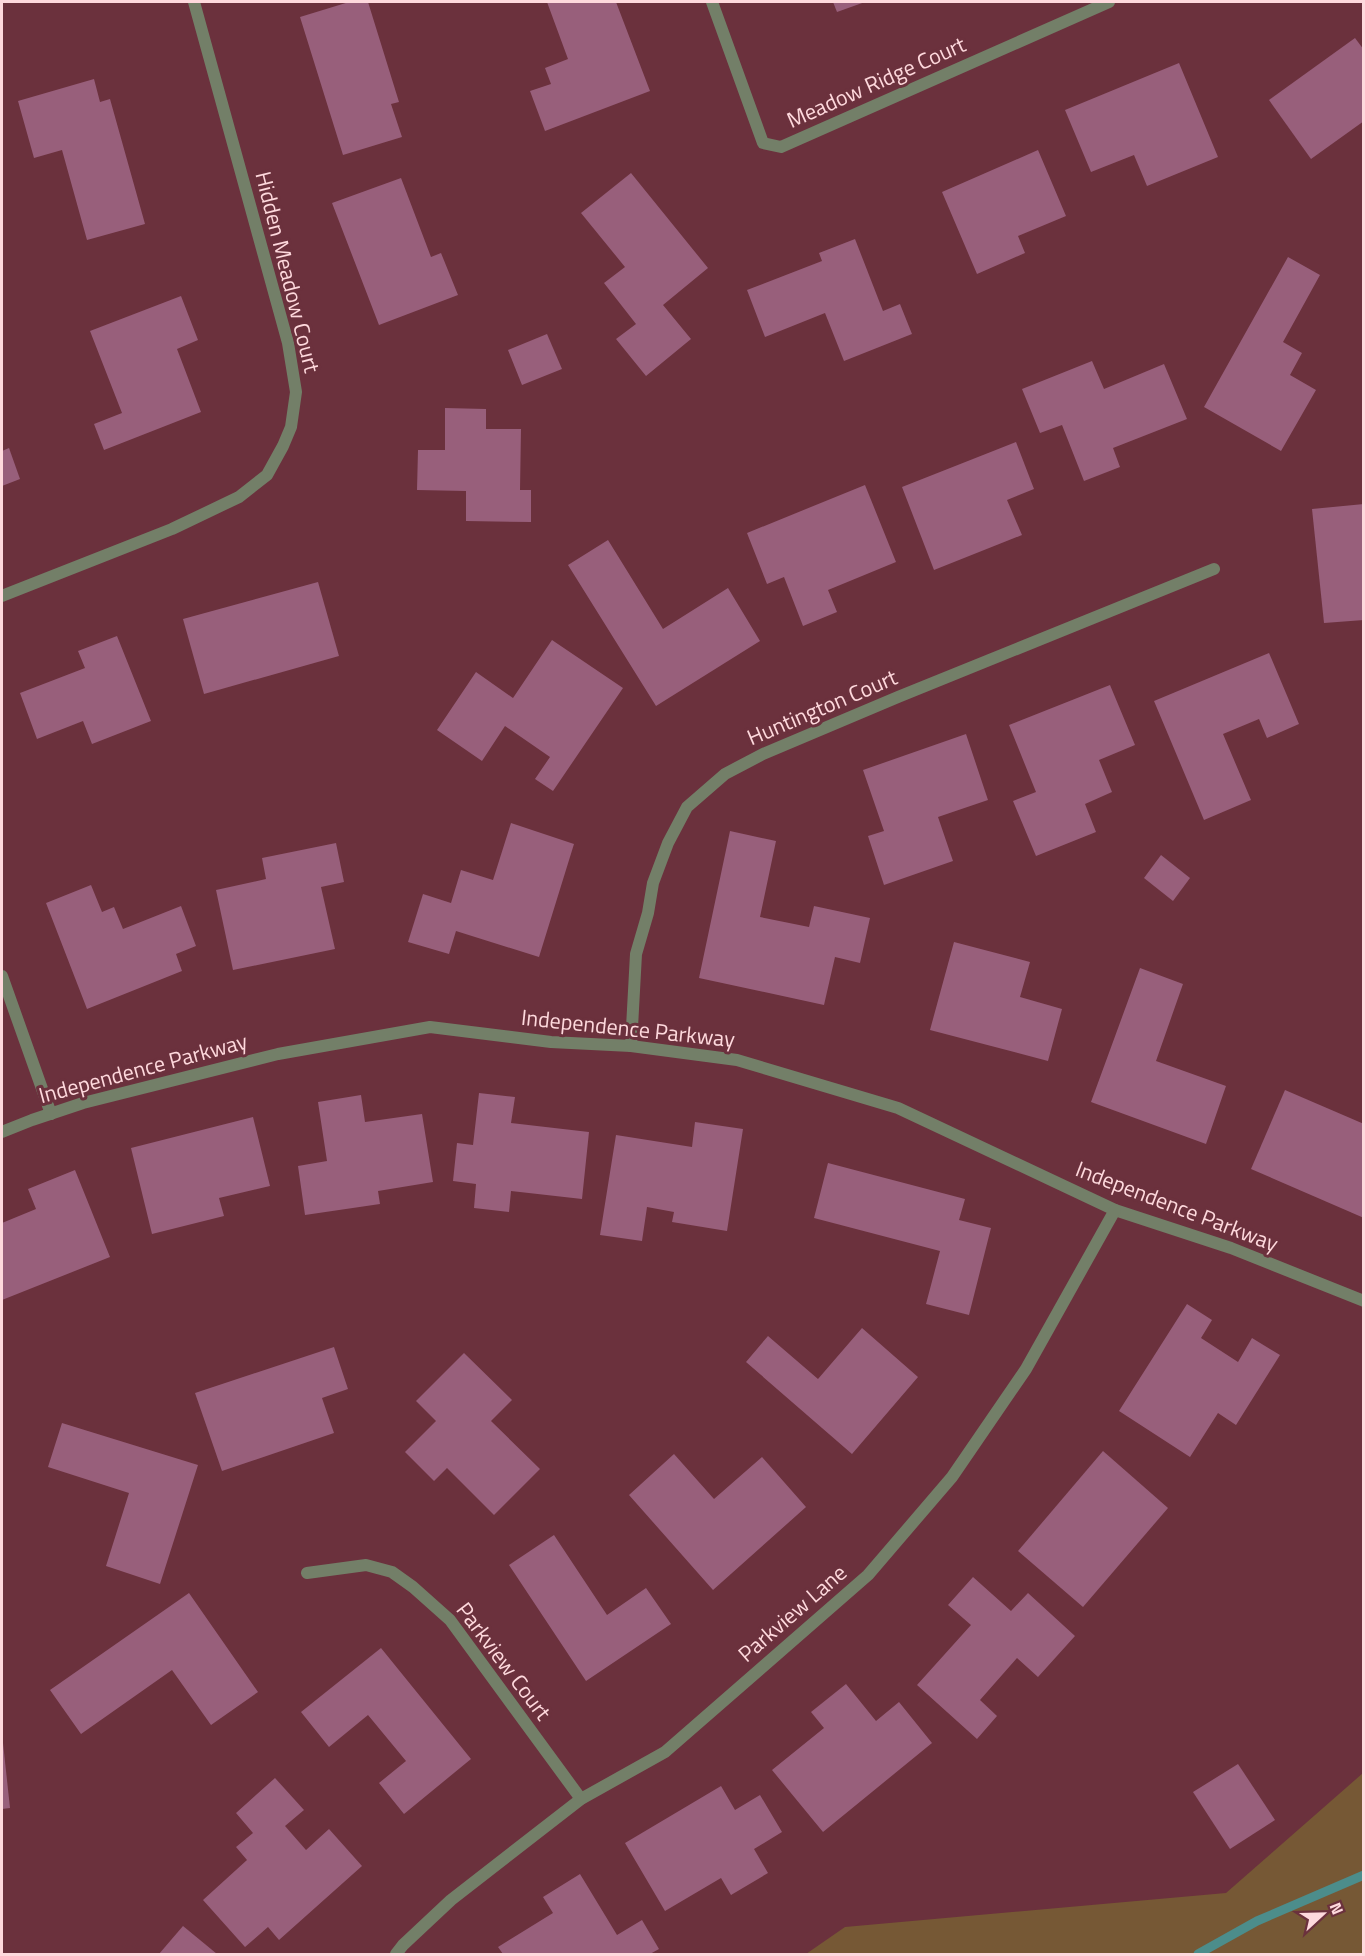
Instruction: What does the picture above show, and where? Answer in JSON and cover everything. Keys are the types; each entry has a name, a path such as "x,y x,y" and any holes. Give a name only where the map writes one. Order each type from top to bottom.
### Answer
{"street":[{"name":"Hidden Meadow Court","path":"2,596 172,529 239,497 267,475 291,427 296,392 288,343 194,2"},
{"name":"Meadow Ridge Court","path":"712,2 763,143 781,147 1110,2"},
{"name":"Huntington Court","path":"631,1046 636,954 648,914 653,883 668,843 687,807 725,774 762,754 898,696 1214,569"},
{"path":"2,976 51,1114"},
{"name":"Independence Parkway","path":"2,1132 83,1103 278,1054 430,1027 551,1042 631,1046 737,1059 898,1108 1115,1210 1231,1248 1364,1301"},
{"name":"Parkview Lane","path":"396,1954 451,1900 581,1799 665,1752 868,1575 952,1477 1026,1369 1115,1210"},
{"name":"Parkview Court","path":"307,1573 366,1564 392,1572 413,1587 450,1620 581,1799"}],"shaded area":[{"path":"1363,1773 1363,1954 806,1954 845,1927 1226,1893"}],"building":[{"path":"349,2 368,2 399,102 391,104 402,137 343,155 300,17"},
{"path":"547,2 616,2 650,91 545,131 530,91 551,84 545,68 568,59"},
{"path":"833,2 865,2 837,12"},
{"path":"1355,38 1364,50 1364,121 1311,159 1269,100"},
{"path":"1179,63 1218,157 1147,186 1134,155 1091,172 1065,110"},
{"path":"94,79 100,102 110,99 145,224 87,240 62,150 34,158 18,101"},
{"path":"1038,150 1066,216 1018,236 1025,253 977,274 942,192"},
{"path":"631,173 708,268 663,305 691,339 646,376 616,339 636,324 604,283 625,267 581,213"},
{"path":"401,178 431,257 441,253 458,295 379,325 332,203"},
{"path":"855,239 883,311 900,304 912,334 844,361 825,313 765,337 747,290 822,261 819,253"},
{"path":"1288,257 1320,275 1283,342 1302,353 1290,375 1316,390 1281,451 1204,407"},
{"path":"181,296 198,340 177,349 201,412 104,450 94,424 122,413 90,331"},
{"path":"547,334 562,369 522,385 508,350"},
{"path":"1092,361 1104,389 1164,364 1187,419 1113,448 1120,467 1084,481 1062,425 1040,433 1022,389"},
{"path":"445,408 486,409 486,429 521,429 520,490 531,490 531,522 466,521 466,491 417,490 418,450 445,450"},
{"path":"1016,442 1034,489 1007,500 1022,535 934,570 902,487"},
{"path":"9,448 20,479 2,486 2,451"},
{"path":"865,485 896,562 828,590 837,612 803,626 784,577 767,584 747,533"},
{"path":"1364,504 1364,620 1324,623 1312,509"},
{"path":"608,540 663,629 728,588 760,641 656,706 568,565"},
{"path":"318,582 339,656 204,694 183,619"},
{"path":"117,636 151,721 92,744 83,721 37,739 20,693 85,668 78,651"},
{"path":"552,640 623,688 553,791 535,779 550,757 505,726 482,761 437,730 476,672 513,698"},
{"path":"1269,653 1299,724 1267,738 1259,719 1223,734 1251,800 1204,820 1154,701"},
{"path":"1110,685 1135,745 1099,760 1112,792 1085,804 1096,832 1036,856 1013,801 1036,792 1009,725"},
{"path":"966,734 988,800 938,817 953,861 884,885 868,836 884,831 863,770"},
{"path":"511,823 574,844 539,957 456,931 449,954 408,942 423,894 451,903 461,870 493,880"},
{"path":"730,831 776,841 760,917 809,927 814,906 870,918 860,963 835,957 824,1005 699,978"},
{"path":"336,843 344,882 321,887 335,949 233,970 216,890 266,879 262,858"},
{"path":"1161,855 1190,878 1173,901 1144,878"},
{"path":"91,885 102,912 114,907 123,929 181,906 196,946 176,954 182,971 87,1009 46,903"},
{"path":"954,942 1030,962 1020,997 1062,1009 1048,1061 930,1030"},
{"path":"1140,968 1183,984 1156,1061 1226,1086 1206,1144 1091,1102"},
{"path":"1285,1090 1364,1124 1364,1218 1251,1169"},
{"path":"479,1093 515,1097 511,1123 589,1132 582,1199 511,1191 509,1212 474,1208 476,1184 453,1181 457,1143 473,1145"},
{"path":"361,1095 365,1122 422,1114 433,1182 378,1191 380,1204 305,1215 298,1166 327,1161 318,1102"},
{"path":"253,1117 270,1186 219,1198 224,1216 152,1234 131,1148"},
{"path":"695,1122 743,1129 727,1231 672,1222 674,1212 647,1207 642,1241 600,1235 616,1135 692,1147"},
{"path":"828,1163 965,1199 959,1220 991,1228 969,1315 926,1304 940,1251 814,1218"},
{"path":"75,1170 110,1257 2,1300 2,1223 36,1209 28,1189"},
{"path":"1187,1304 1212,1320 1201,1338 1238,1362 1252,1338 1280,1355 1236,1425 1218,1413 1190,1457 1119,1411"},
{"path":"862,1328 918,1377 852,1454 746,1362 768,1336 818,1379"},
{"path":"334,1347 348,1389 322,1398 334,1433 222,1471 195,1393"},
{"path":"464,1353 512,1400 491,1421 540,1469 494,1515 447,1468 434,1481 405,1452 436,1421 416,1401"},
{"path":"62,1423 198,1465 160,1584 106,1566 129,1493 48,1467"},
{"path":"1103,1451 1168,1508 1083,1607 1018,1551"},
{"path":"674,1454 714,1499 762,1457 806,1507 713,1590 629,1495"},
{"path":"554,1535 607,1615 646,1588 671,1624 586,1681 509,1565"},
{"path":"973,1577 1011,1611 1028,1593 1075,1636 1038,1677 1017,1658 980,1700 997,1716 977,1739 917,1685 971,1625 948,1605"},
{"path":"189,1593 258,1692 211,1725 172,1670 81,1734 50,1690"},
{"path":"381,1648 471,1759 404,1814 379,1783 406,1761 368,1715 329,1747 301,1712"},
{"path":"846,1684 876,1721 899,1702 932,1743 823,1832 772,1770 824,1728 811,1712"},
{"path":"2,1744 10,1808 2,1809"},
{"path":"1238,1764 1275,1820 1230,1849 1193,1792"},
{"path":"275,1778 304,1810 285,1826 306,1850 329,1829 362,1866 279,1940 268,1927 245,1947 203,1900 247,1860 236,1847 253,1833 236,1813"},
{"path":"721,1786 735,1810 760,1795 782,1832 754,1849 768,1873 731,1895 721,1878 665,1911 625,1843"},
{"path":"580,1874 617,1935 642,1920 659,1949 650,1954 503,1954 498,1947 553,1913 543,1897"},
{"path":"183,1926 217,1954 159,1954"}],"waterway":[{"path":"1198,1954 1257,1921 1364,1875"}]}
